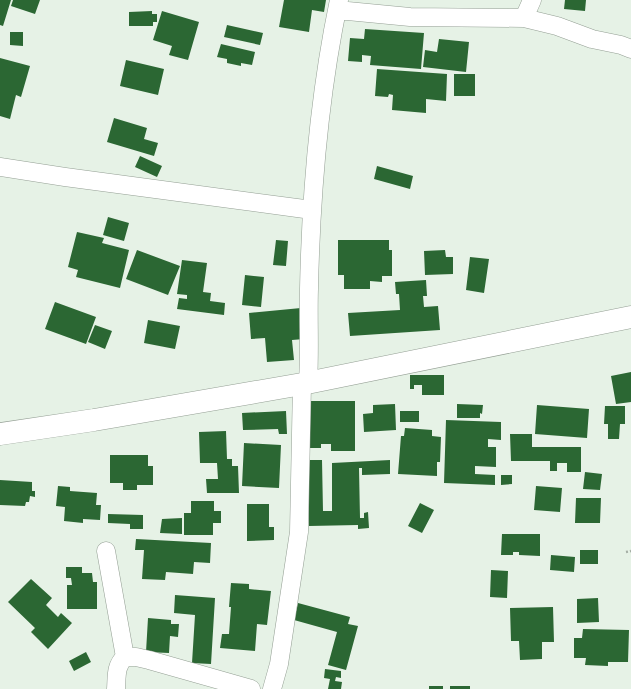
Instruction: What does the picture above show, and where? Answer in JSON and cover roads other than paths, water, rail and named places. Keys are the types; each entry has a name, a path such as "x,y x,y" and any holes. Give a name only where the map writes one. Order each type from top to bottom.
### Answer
{"street":[{"path":"524,18 532,0"},
{"path":"272,689 279,664 299,532 305,383 310,357 309,290 315,162 326,73 338,5 410,17 524,18 557,26 592,39 621,45 631,49"},
{"path":"0,166 65,177 312,210"},
{"path":"0,434 94,420 305,383 631,317"},
{"path":"106,551 125,657"},
{"path":"116,689 116,669 125,657 136,657 149,660 251,689"}]}
